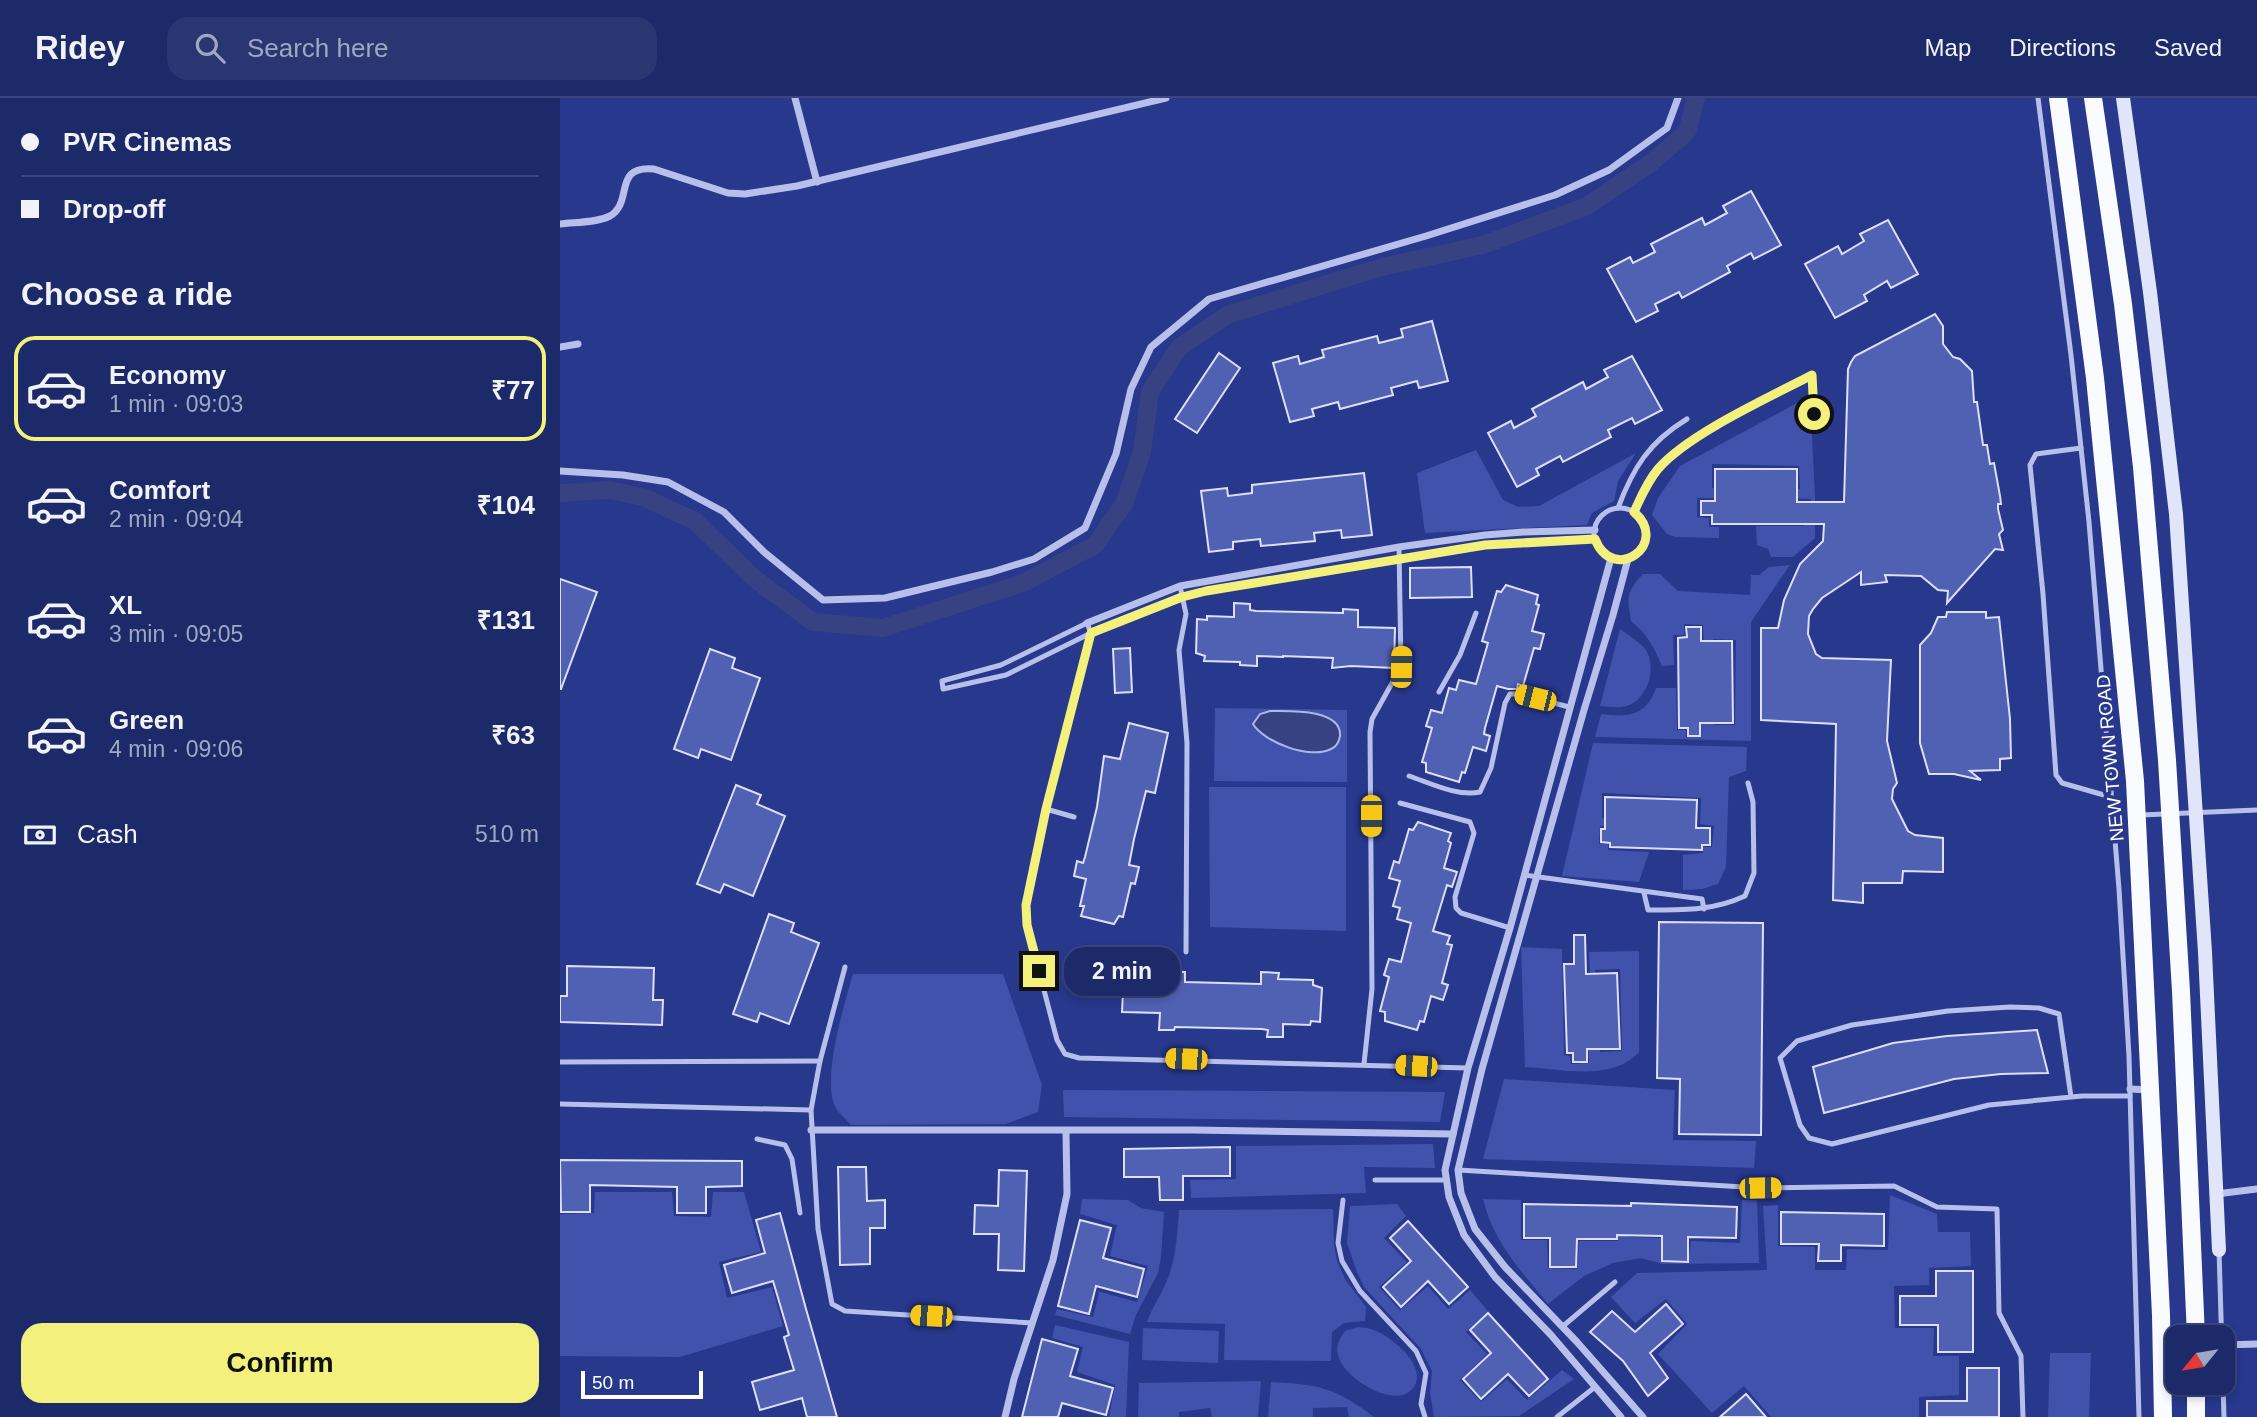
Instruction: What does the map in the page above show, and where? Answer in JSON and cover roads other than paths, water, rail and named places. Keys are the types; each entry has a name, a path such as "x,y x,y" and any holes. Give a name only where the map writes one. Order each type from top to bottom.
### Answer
{"main road":[{"name":"NEW TOWN ROAD","path":"2058,98 2095,377 2137,815 2161,1315 2163,1417"},
{"path":"2093,98 2143,467 2171,813 2195,1325"},
{"path":"2196,1395 2196,1417"}],"street":[{"path":"795,98 817,182"},
{"path":"560,224 611,215 618,207 628,176 643,168 654,169 728,193 745,194 817,182 1166,98"},
{"path":"560,471 623,475 668,482 724,512 764,552 823,600 885,598 1034,559 1085,528 1116,454 1131,389 1152,347 1209,299 1426,236 1555,195 1609,170 1667,128 1678,98"},
{"path":"2123,98 2150,292 2176,514 2205,952 2219,1250"},
{"path":"560,346 578,344"},
{"path":"1087,622 1180,586 1399,547 1523,532 1595,535"},
{"path":"1091,633 1182,597 1206,591 1401,557 1485,545 1595,535"},
{"path":"1611,558 1510,928 1468,1068 1445,1170 1449,1197 1464,1235 1495,1277 1551,1335 1621,1417"},
{"path":"1628,559 1482,1069 1458,1170 1461,1193 1475,1228 1505,1267 1643,1417"},
{"path":"1570,704 1586,704"},
{"path":"2130,1092 2151,1090"},
{"path":"811,1130 1193,1130 1453,1134"},
{"path":"1005,1417 1014,1379 1053,1260 1067,1194 1066,1132"},
{"path":"2216,1194 2257,1189"},
{"path":"2235,1345 2257,1344"}],"lane":[{"path":"2038,98 2081,448 2112,797 2130,1092 2139,1417"},
{"path":"1634,512 1647,483 1672,456 1722,424 1812,375 1814,414"},
{"path":"1618,508 1627,484 1645,453 1668,430 1687,419"},
{"path":"2081,448 2036,454 2030,465 2043,594 2056,775 2062,783 2073,788 2112,797"},
{"path":"1618,508 1634,512 1645,525 1645,542 1635,555 1628,559 1611,558 1604,554 1595,535 1602,515 1618,508"},
{"path":"1364,1064 1372,989 1370,732 1372,719 1401,667 1399,547"},
{"path":"1180,586 1186,614 1179,650 1187,743 1186,952"},
{"path":"1439,692 1460,656 1476,613"},
{"path":"1091,633 1006,675 943,689 942,681 1001,666 1087,622 1091,633 1029,886 1027,925 1057,1040 1065,1054 1079,1058 1468,1068"},
{"path":"1409,776 1453,790 1473,794 1480,792 1491,768 1505,702 1510,694 1570,704"},
{"path":"1644,893 1648,910 1704,909 1727,904 1745,896 1754,873 1753,802 1748,783"},
{"path":"1400,803 1470,822 1474,833 1455,897 1456,908 1461,913 1510,928"},
{"path":"1046,809 1074,817"},
{"path":"2137,815 2257,810"},
{"path":"1524,875 1702,899 1704,909"},
{"path":"845,967 820,1061 811,1110 818,1229 832,1304 845,1311 1032,1323"},
{"path":"2071,1097 2059,1014 2039,1007 1948,1011 1852,1025 1797,1041 1780,1058 1800,1125 1809,1138 1832,1144 1989,1104 2130,1092"},
{"path":"560,1062 820,1061"},
{"path":"560,1104 811,1110"},
{"path":"757,1139 785,1144 792,1159 800,1213"},
{"path":"1458,1170 1760,1188 1894,1186 1937,1207 1997,1209 1999,1313 2021,1356 2024,1417"},
{"path":"1375,1180 1447,1180"},
{"path":"1343,1200 1338,1243 1342,1261 1360,1291 1416,1351 1426,1373 1421,1404 1425,1417"},
{"path":"2219,1250 2222,1325"},
{"path":"1562,1327 1615,1282"},
{"path":"1557,1417 1595,1387"},
{"path":"2224,1395 2224,1417"}],"waterway":[{"path":"560,493 609,490 643,497 695,521 755,579 813,622 883,628 1023,583 1095,545 1124,504 1142,452 1150,392 1179,348 1227,315 1382,267 1483,245 1585,207 1652,162 1687,132 1696,98"}]}
